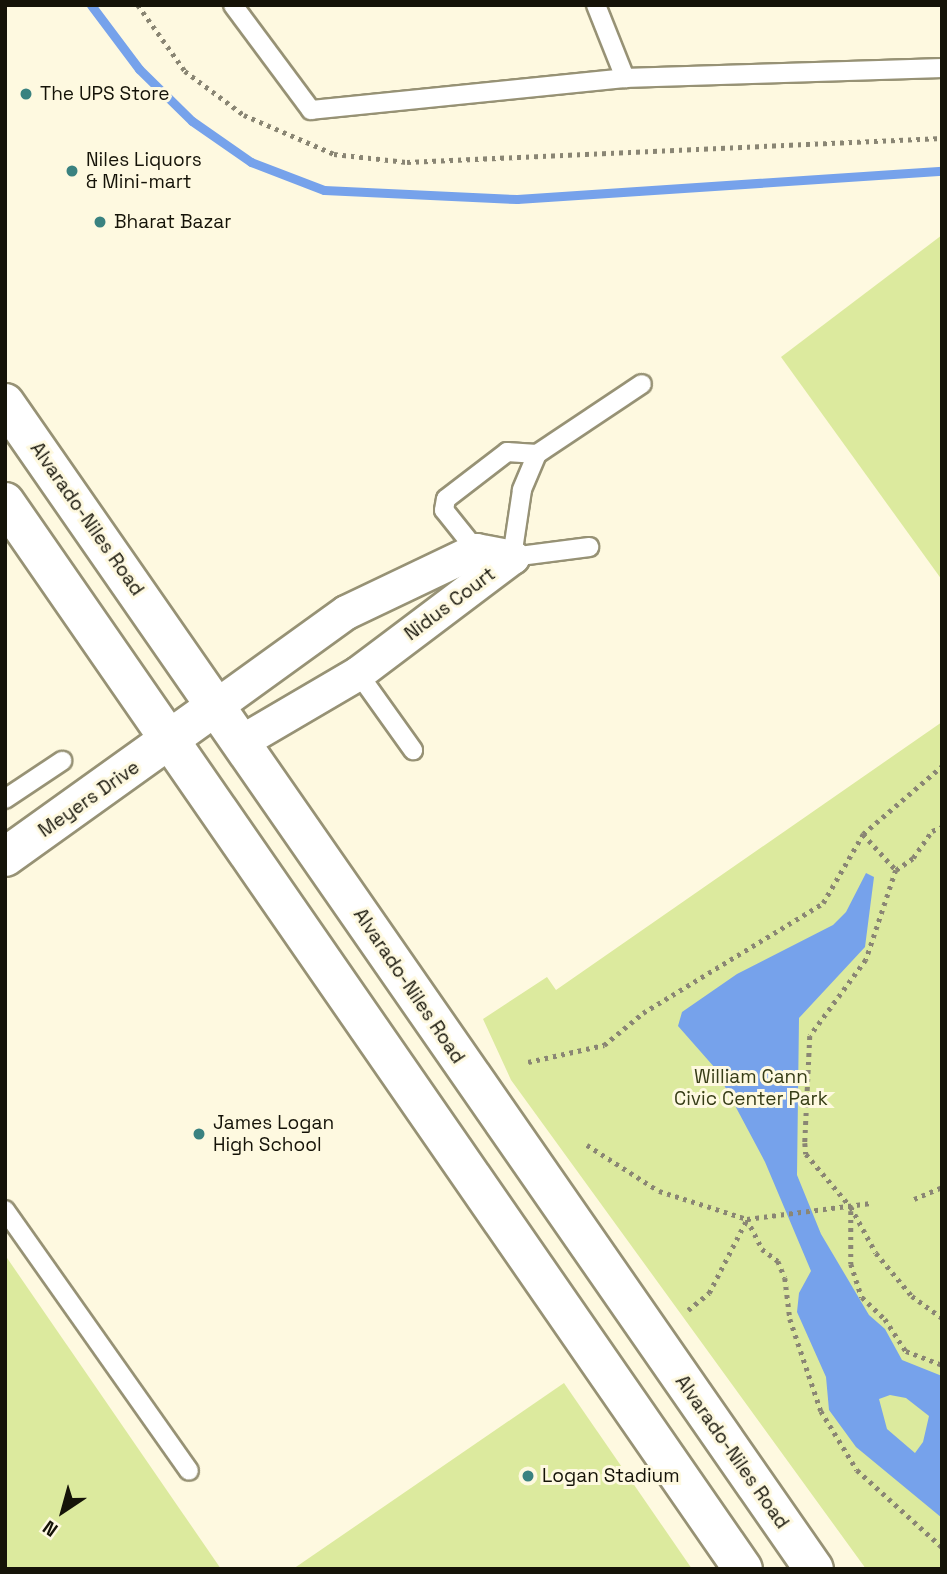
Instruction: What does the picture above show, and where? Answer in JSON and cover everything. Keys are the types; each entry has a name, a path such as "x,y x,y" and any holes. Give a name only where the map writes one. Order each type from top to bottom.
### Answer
{"main road":[{"name":"Alvarado-Niles Road","path":"5,403 218,705 814,1569"},
{"path":"5,502 743,1569"},
{"name":"Meyers Drive","path":"5,857 172,741 218,705"},
{"path":"172,741 242,741"}],"street":[{"name":"Nidus Court","path":"218,705 346,612 476,550 512,557"},
{"name":"Nidus Court","path":"242,741 358,673 512,557"}],"lane":[{"path":"233,5 311,110 625,78 942,68"},
{"path":"596,5 625,78"},
{"path":"589,547 512,557 522,490 537,454 642,384"},
{"path":"476,550 444,510 446,499 507,452 537,454"},
{"path":"358,673 413,750"},
{"path":"5,799 62,761"},
{"path":"5,1210 190,1471"}],"path":[{"path":"138,5 195,79 244,115 334,154 407,162 942,138"},
{"path":"528,1062 604,1045 643,1013 823,903 863,834 942,766"},
{"path":"942,827 932,831 914,858 896,870 866,960 810,1035 806,1154 851,1207 876,1253 912,1296 942,1318"},
{"path":"863,834 896,870"},
{"path":"587,1145 659,1191 747,1219 871,1203"},
{"path":"914,1199 942,1187"},
{"path":"851,1207 851,1264 862,1297 885,1319 906,1351 942,1365"},
{"path":"688,1310 709,1293 747,1219"},
{"path":"747,1219 785,1278 790,1319 821,1411 857,1470 942,1547"}],"green space":[{"path":"942,235 942,580 781,357"},
{"name":"William Cann Civic Center Park","path":"942,722 942,1569 866,1569 511,1080 483,1019 547,977 556,990"},
{"path":"5,1255 221,1569 5,1569"},
{"name":"Logan Stadium","path":"564,1383 692,1569 293,1569"}],"water":[{"path":"866,873 874,877 865,947 799,1018 797,1175 821,1234 869,1315 885,1329 902,1360 942,1376 942,1518 856,1447 829,1410 826,1377 797,1312 799,1293 811,1271 765,1162 715,1068 678,1026 682,1012 737,974 833,925 846,912","holes":["890,1395 906,1398 929,1416 923,1442 915,1453 887,1429 879,1399"]}],"waterway":[{"path":"91,5 139,69 192,121 251,162 324,190 517,199 942,171"}],"place":[{"name":"The UPS Store","path":"26,94"},
{"name":"Niles Liquors & Mini-mart","path":"72,171"},
{"name":"Bharat Bazar","path":"100,222"},
{"name":"James Logan High School","path":"199,1134"},
{"name":"Logan Stadium","path":"528,1476"}]}
